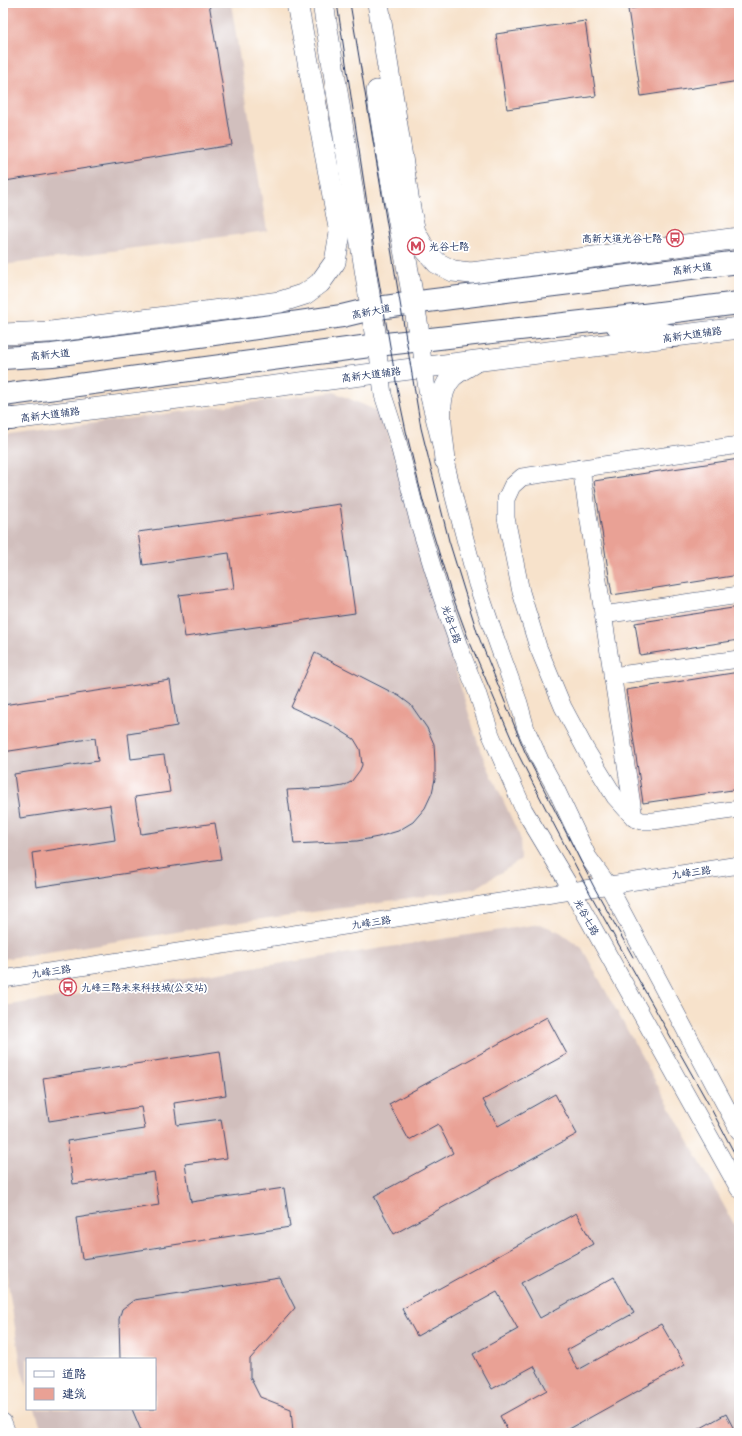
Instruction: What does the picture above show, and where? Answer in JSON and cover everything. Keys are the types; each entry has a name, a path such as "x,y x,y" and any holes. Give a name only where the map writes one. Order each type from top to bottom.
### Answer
{"highway":[{"name":"高新大道","path":"3,358 52,355 230,332 342,316 371,309 738,262"},
{"path":"3,396 377,345 739,303"},
{"path":"596,320 674,336"},
{"path":"230,332 234,364"}],"main road":[{"name":"光谷七路","path":"323,3 377,345"},
{"path":"374,6 393,101 411,217 415,232 424,248 437,263 453,271 484,285 530,288"},
{"path":"374,6 385,148 415,303 420,340"},
{"path":"298,7 332,57"},
{"path":"3,334 51,332 280,302 305,294 320,282 334,262 340,233 298,7"},
{"path":"453,271 471,273 739,238"},
{"name":"高新大道辅路","path":"6,419 739,328"},
{"path":"445,460 440,406 443,391 453,376 476,361"}],"street":[{"path":"385,148 393,101"},
{"path":"340,233 348,165"},
{"path":"396,205 404,229 424,248"},
{"path":"420,340 427,389 477,584 492,631 519,703 526,729 588,857 608,885 739,1131"},
{"name":"光谷七路","path":"377,345 383,395 397,438 418,520 441,595 477,692 491,735 524,810 572,890 739,1189"},
{"path":"739,445 522,477 512,486 506,499 506,518 521,592 538,647 563,707 586,750 615,797 634,818 642,820 654,821 739,809"},
{"path":"581,468 634,818"},
{"path":"603,615 739,595"},
{"path":"612,676 739,659"},
{"name":"九峰三路","path":"3,979 739,865"},
{"path":"3,1422 7,1433"}],"shaded area":[{"path":"3,3 231,3 267,231 3,265"},
{"path":"334,392 382,413 449,649 480,750 520,837 521,860 476,888 402,900 247,921 3,959 3,435"},
{"path":"540,924 560,932 582,948 739,1233 739,1433 43,1433 35,1410 156,1410 156,1358 26,1358 26,1384 22,1372 3,1251 3,1006"}],"building":[{"path":"3,3 209,3 232,145 5,181 3,168"},
{"path":"665,3 739,3 739,81 641,96 628,9"},
{"path":"585,21 596,96 507,109 496,34"},
{"path":"739,459 739,575 612,595 594,481"},
{"path":"340,504 355,613 185,637 179,595 234,588 229,553 143,565 138,532"},
{"path":"739,607 739,640 640,655 635,623"},
{"path":"315,653 399,696 411,705 427,728 434,744 435,779 432,793 425,808 413,822 398,831 357,841 294,844 287,790 343,786 351,782 362,765 360,749 354,739 335,727 291,707"},
{"path":"739,672 739,789 643,803 626,690"},
{"path":"170,680 177,726 128,734 131,759 164,755 170,792 135,797 141,834 215,823 221,859 36,887 32,853 115,840 110,805 20,818 14,774 98,761 95,738 3,752 3,705"},
{"path":"547,1017 567,1054 483,1100 498,1126 555,1094 577,1134 394,1234 374,1196 453,1153 438,1124 409,1140 389,1104"},
{"path":"220,1051 226,1095 174,1103 177,1125 221,1119 227,1158 185,1164 191,1202 284,1188 290,1227 82,1259 76,1218 159,1205 154,1172 73,1184 67,1141 145,1129 141,1107 49,1121 43,1078"},
{"path":"576,1213 593,1244 521,1283 540,1318 614,1277 634,1313 567,1350 578,1370 661,1324 685,1365 562,1433 509,1433 500,1416 547,1390 534,1366 492,1389 473,1354 518,1329 497,1292 417,1336 402,1309"},
{"path":"280,1278 295,1308 250,1359 250,1377 260,1397 291,1409 293,1433 142,1433 132,1410 156,1410 156,1358 120,1358 119,1319 122,1309 134,1300"},
{"path":"726,1414 736,1433 692,1433"}],"tram line":[{"path":"337,3 377,270 398,393 423,501 451,592 468,638 518,754 592,897 708,1103 739,1162"},
{"path":"350,3 421,428 449,541 478,635 525,752 594,887 633,957"}],"place":[{"name":"高新大道光谷七路","path":"675,238"},
{"name":"光谷七路","path":"416,246"},
{"name":"九峰三路未来科技城(公交站)","path":"68,987"}]}
